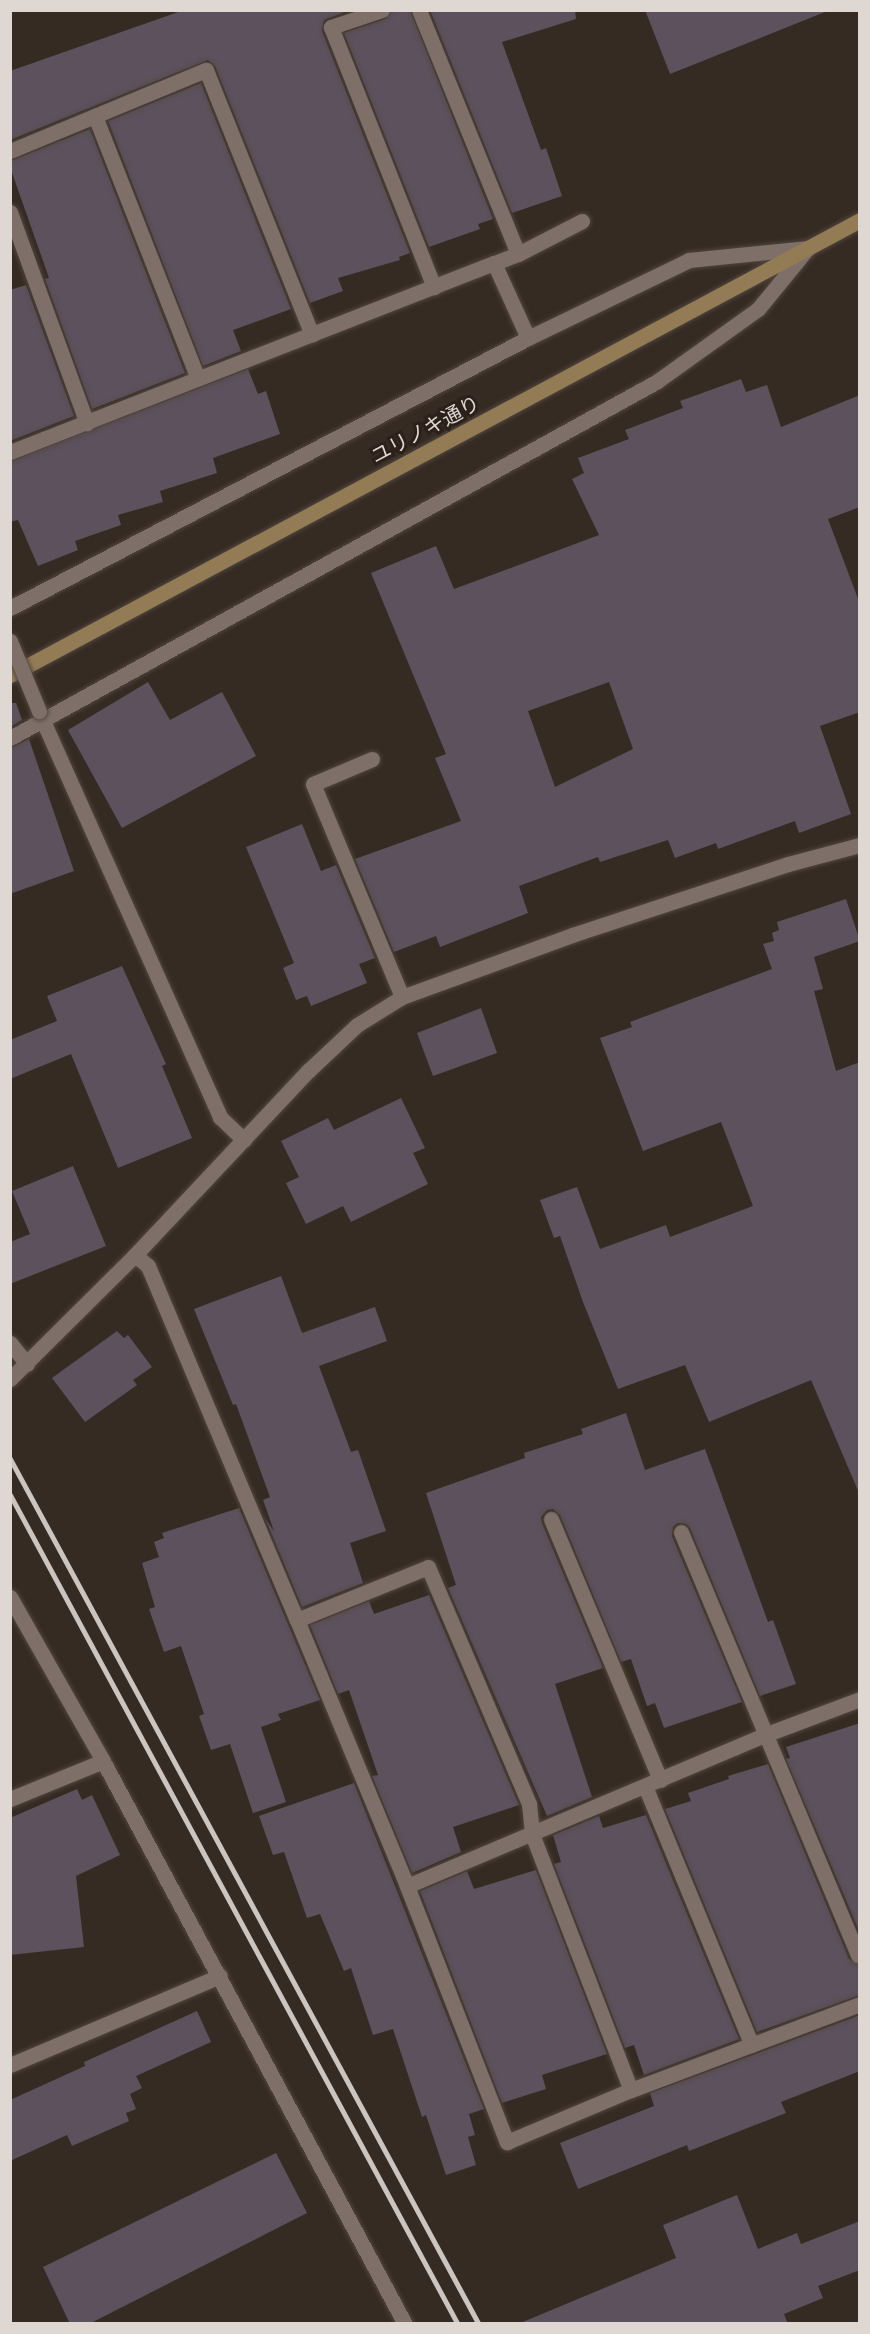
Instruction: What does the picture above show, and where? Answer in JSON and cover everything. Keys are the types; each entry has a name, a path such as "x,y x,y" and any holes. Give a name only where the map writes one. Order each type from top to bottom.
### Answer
{"street":[{"path":"382,10 331,27 434,287"},
{"path":"419,10 518,254"},
{"path":"10,151 206,70 312,335"},
{"path":"94,116 198,379"},
{"path":"10,213 87,423"},
{"name":"ユリノキ通り","path":"10,675 860,220"},
{"path":"10,453 518,254 582,221"},
{"path":"10,608 528,338 689,260 808,248"},
{"path":"10,738 41,716 656,381 758,309 808,248"},
{"path":"494,263 528,338"},
{"path":"10,641 41,716 220,1117 244,1140"},
{"path":"372,759 313,784 402,997"},
{"path":"10,1379 135,1255 308,1071 357,1025 402,997 572,935 789,864 860,845"},
{"path":"135,1255 148,1266 297,1620 407,1886 507,2142 632,2090 860,2004"},
{"path":"10,1343 27,1364"},
{"path":"551,1519 660,1780"},
{"path":"681,1532 858,1955"},
{"path":"297,1620 428,1567 529,1804 532,1834 632,2090"},
{"path":"10,1597 103,1761 220,1976 405,2324"},
{"path":"407,1886 767,1734 860,1699"},
{"path":"10,1799 103,1761"},
{"path":"645,1786 752,2045"},
{"path":"10,2065 220,1976"}],"building":[{"path":"184,10 350,10 324,20 322,31 410,253 399,257 400,260 338,278 343,291 310,303 215,66 208,60 10,140 10,71"},
{"path":"392,10 410,10 493,219 478,224 480,229 429,247 344,33 385,19"},
{"path":"430,10 575,10 576,19 502,42 541,150 546,148 562,196 512,213"},
{"path":"645,10 825,10 825,12 670,74"},
{"path":"201,83 291,309 233,330 241,351 203,366 108,121"},
{"path":"90,129 185,373 92,409 45,279 49,278 10,167 10,161"},
{"path":"26,285 74,416 10,441 10,290"},
{"path":"248,369 258,394 266,391 280,434 213,458 217,473 160,491 163,502 118,515 121,525 75,541 78,550 38,566 18,520 10,522 10,461"},
{"path":"741,379 746,392 767,385 781,427 860,395 860,507 828,519 860,604 860,712 820,726 851,814 799,833 795,821 718,849 716,843 675,858 668,840 600,862 598,857 519,886 528,913 440,947 436,936 394,952 355,859 461,821 435,758 446,754 371,573 436,546 454,589 599,535 572,479 584,473 578,458 629,439 625,430 683,408 680,401","holes":["609,682 633,749 555,787 528,711"]},
{"path":"148,682 170,720 222,692 256,756 122,828 68,730"},
{"path":"10,703 16,703 22,720 10,727"},
{"path":"29,739 74,871 10,894 10,748"},
{"path":"302,824 321,871 336,865 375,958 359,964 367,983 311,1006 307,996 296,1000 283,968 294,963 246,847"},
{"path":"846,899 860,941 814,957 823,989 814,991 836,1071 860,1062 859,1493 811,1380 709,1422 685,1365 618,1389 583,1302 560,1236 554,1238 540,1200 577,1187 600,1249 666,1225 670,1237 753,1206 721,1122 643,1151 600,1038 632,1027 630,1022 772,969 763,944 774,941 772,933 779,930 777,922"},
{"path":"122,966 166,1064 162,1066 192,1138 118,1168 71,1054 10,1079 10,1040 57,1021 47,996"},
{"path":"481,1008 497,1053 433,1076 417,1033"},
{"path":"401,1098 425,1148 413,1153 428,1184 351,1222 343,1206 306,1224 286,1183 299,1177 281,1141 328,1118 334,1130"},
{"path":"73,1166 106,1246 10,1284 10,1242 30,1234 12,1191"},
{"path":"281,1276 302,1333 375,1307 387,1341 319,1366 351,1452 358,1450 386,1531 350,1543 363,1583 302,1607 265,1518 274,1531 263,1500 270,1497 236,1404 233,1405 194,1309"},
{"path":"117,1331 124,1338 128,1335 152,1367 133,1380 137,1385 85,1422 52,1378"},
{"path":"626,1413 645,1470 705,1449 768,1622 773,1620 796,1684 760,1696 690,1528 686,1524 678,1523 673,1527 672,1536 742,1702 664,1728 655,1703 647,1706 631,1659 621,1662 560,1515 553,1509 547,1510 541,1517 542,1523 603,1668 555,1684 592,1797 547,1816 448,1588 456,1585 426,1493 525,1458 524,1453 583,1434 581,1429"},
{"path":"239,1508 320,1700 278,1714 281,1720 261,1727 286,1802 253,1813 230,1744 211,1750 199,1716 204,1714 181,1646 164,1652 149,1609 155,1607 142,1563 159,1557 154,1542 164,1538 162,1533"},
{"path":"429,1595 519,1805 453,1827 461,1852 412,1873 372,1776 378,1775 349,1690 338,1694 310,1625 369,1601 374,1614"},
{"path":"860,1723 860,1933 786,1759 790,1758 786,1747"},
{"path":"768,1764 849,1959 860,1964 860,1995 757,2032 665,1809 691,1801 688,1793 729,1779 728,1776"},
{"path":"354,1783 484,2109 469,2114 475,2135 468,2137 476,2165 446,2175 426,2115 422,2117 393,2029 373,2035 351,1968 344,1971 320,1914 307,1918 284,1852 273,1855 259,1816"},
{"path":"77,1789 82,1800 92,1795 120,1855 76,1876 84,1947 10,1955 10,1818"},
{"path":"646,1815 739,2039 644,2075 634,2045 625,2048 554,1864 561,1862 553,1835 599,1816 603,1828"},
{"path":"536,1870 607,2054 542,2075 546,2089 502,2103 420,1891 467,1871 474,1889"},
{"path":"197,2011 211,2042 136,2076 142,2088 130,2094 136,2109 126,2113 129,2121 72,2146 67,2135 10,2161 10,2100 85,2066 84,2062"},
{"path":"860,2015 860,2071 781,2102 786,2113 689,2151 687,2145 578,2189 560,2143 654,2106 650,2093"},
{"path":"276,2153 307,2213 89,2324 70,2324 43,2267"},
{"path":"737,2195 758,2249 797,2233 801,2244 860,2221 860,2270 818,2286 823,2298 784,2314 788,2324 518,2324 676,2258 663,2225"}],"railway":[{"path":"10,1458 479,2324"},
{"path":"10,1494 458,2324"}]}
